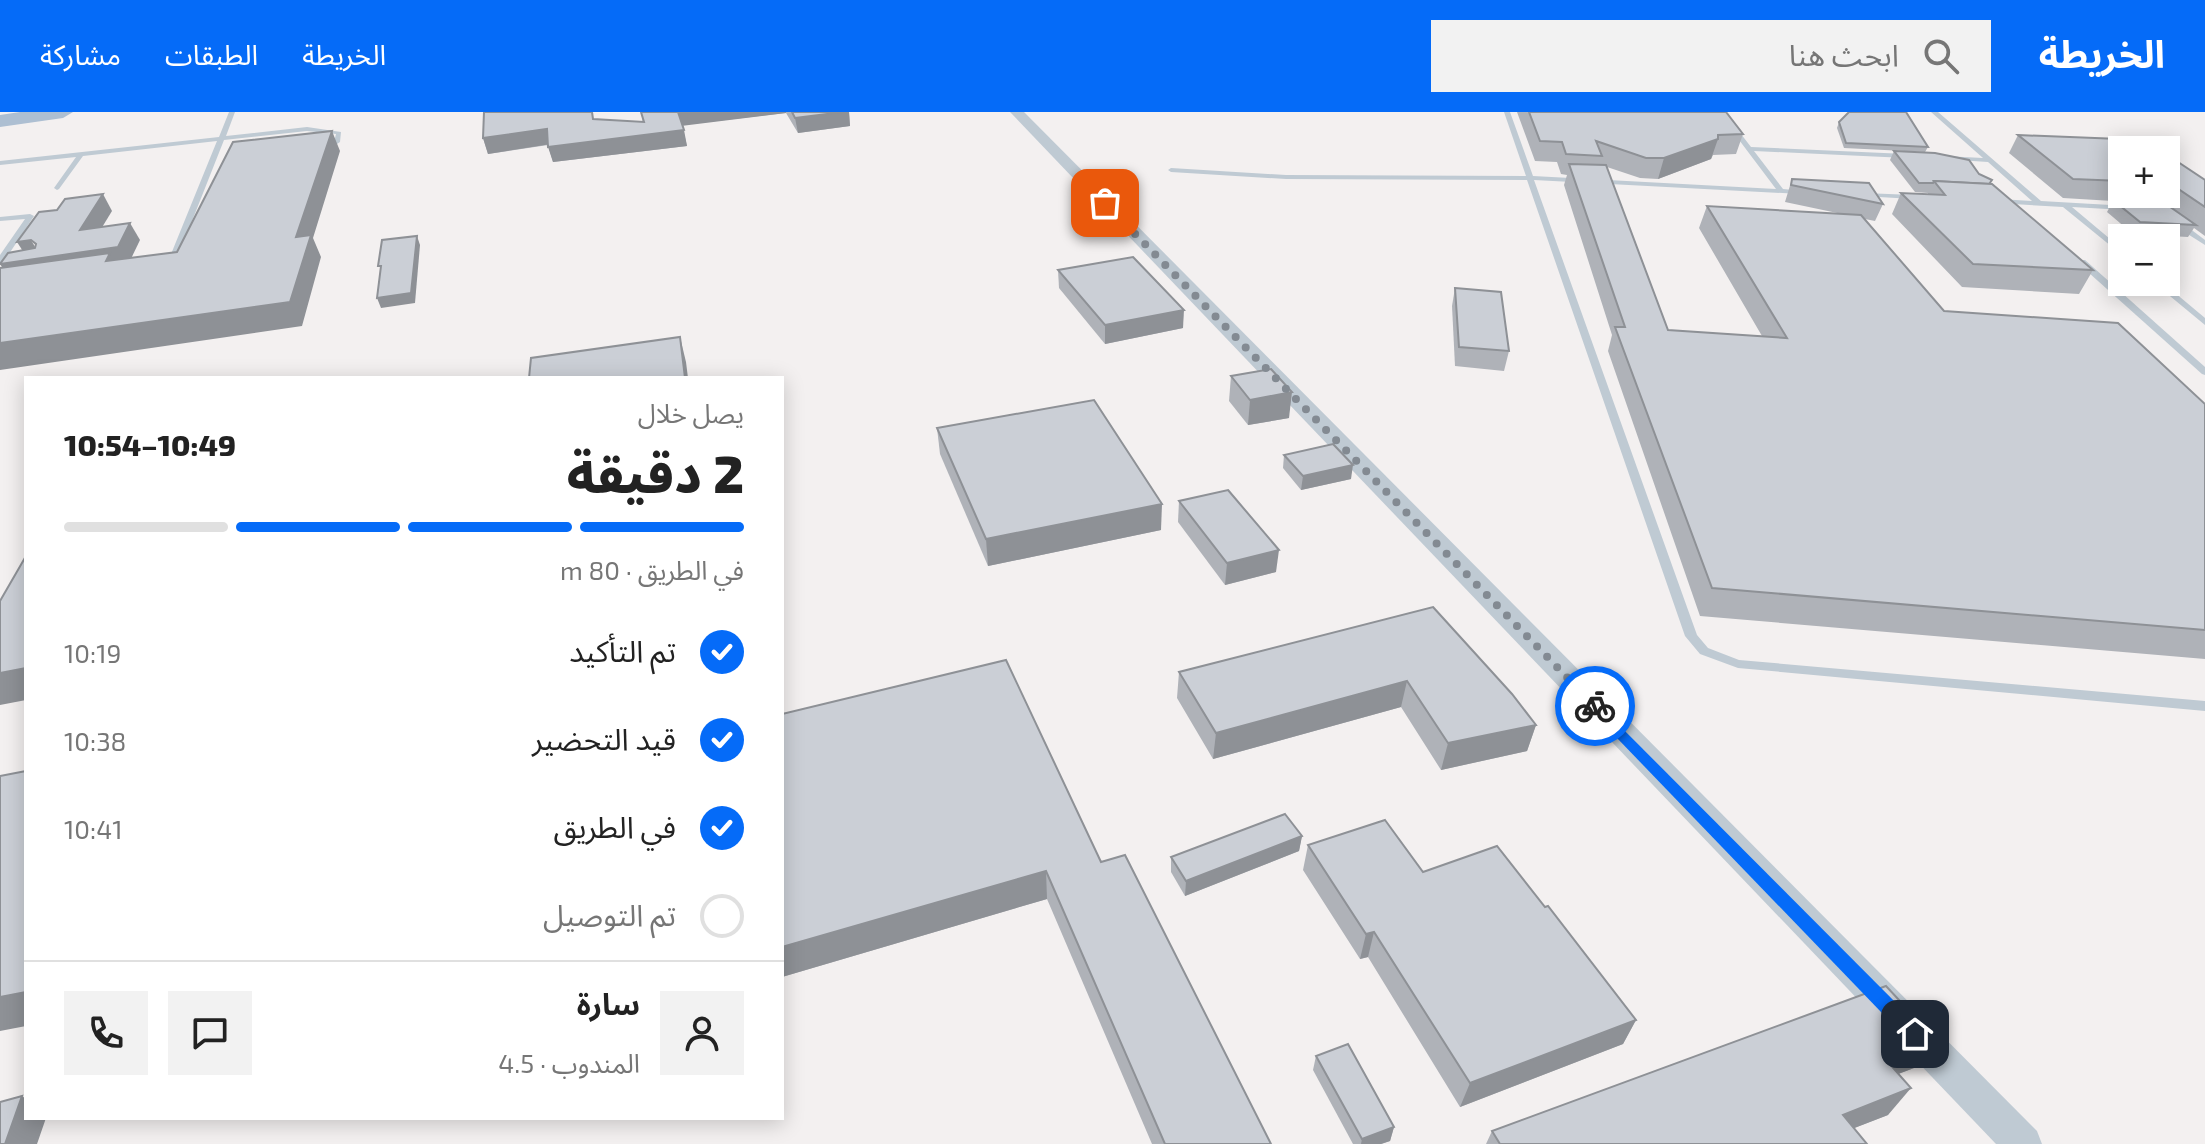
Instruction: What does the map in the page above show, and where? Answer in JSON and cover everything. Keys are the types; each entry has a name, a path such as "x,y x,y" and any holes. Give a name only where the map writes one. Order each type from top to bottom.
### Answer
{"main road":[{"path":"0,121 63,112"}],"street":[{"path":"1017,112 2023,1144"}],"lane":[{"path":"156,266 171,264 225,138 232,112"},
{"path":"1507,112 1691,636 1704,651 1738,664 2205,706"},
{"path":"1721,112 1781,191"},
{"path":"1934,112 2039,203"},
{"path":"0,163 329,129 339,133 337,142"},
{"path":"1749,149 1909,156"},
{"path":"57,188 80,155"},
{"path":"1941,157 1989,160"},
{"path":"1171,170 1286,177 1531,178 1812,192"},
{"path":"1858,194 1920,197"},
{"path":"1982,200 2108,206"},
{"path":"2013,202 2025,213"},
{"path":"2064,204 2108,241"},
{"path":"0,219 30,216 0,261"},
{"path":"2170,218 2205,243"},
{"path":"2073,255 2205,372"},
{"path":"0,268 13,266"},
{"path":"2174,296 2205,322"}],"building":[{"path":"484,112 592,112 593,119 644,122 641,112 678,112 684,130 548,147 547,129 483,138"},
{"path":"792,112 843,112 795,118"},
{"path":"1529,112 1726,112 1743,134 1718,135 1718,139 1664,158 1646,158 1596,141 1602,156 1566,154 1562,142 1540,141"},
{"path":"1849,112 1906,112 1928,147 1846,143 1839,122"},
{"path":"332,131 296,237 311,235 290,302 0,343 0,268 110,253 106,261 177,252 233,142"},
{"path":"2018,135 2108,139 2108,180 2073,179"},
{"path":"1894,151 1935,153 1969,160 1979,174 1992,180 1989,184 1919,183"},
{"path":"2180,163 2205,180 2205,207 2180,190"},
{"path":"1569,164 1606,165 1668,330 1787,338 1707,206 1861,215 1944,311 2118,323 2205,404 2205,630 1712,588 1615,327 1625,327"},
{"path":"1792,179 1869,183 1883,204 1791,185"},
{"path":"1934,181 1992,184 2093,270 1973,264 1901,193 1945,195"},
{"path":"103,194 80,230 130,223 118,247 0,264 8,253 35,248 36,244 31,240 17,242 39,212 57,210 65,199"},
{"path":"2123,208 2172,208 2196,225 2180,224 2140,222"},
{"path":"417,236 411,293 377,298 382,240"},
{"path":"1133,257 1184,310 1105,325 1058,270"},
{"path":"1455,288 1501,292 1509,351 1459,347"},
{"path":"680,337 685,376 529,376 531,358"},
{"path":"1271,369 1292,392 1250,400 1231,376"},
{"path":"1094,400 1162,504 986,539 937,428"},
{"path":"1333,444 1353,465 1303,476 1284,455"},
{"path":"1228,490 1279,550 1227,563 1179,501"},
{"path":"24,559 24,668 0,673 0,601"},
{"path":"1433,607 1536,725 1448,743 1407,681 1216,733 1179,672"},
{"path":"1006,660 1101,862 1125,855 1271,1144 1165,1144 1046,871 784,946 784,714"},
{"path":"24,771 24,992 0,997 0,776"},
{"path":"1285,814 1302,836 1186,881 1171,857"},
{"path":"1385,820 1423,872 1497,846 1636,1020 1470,1083 1374,932 1366,934 1308,845"},
{"path":"1886,986 1937,1041 1886,1060 1911,1088 1843,1115 1867,1144 1500,1144 1492,1131"},
{"path":"1348,1044 1394,1127 1362,1139 1316,1056"},
{"path":"22,1096 5,1144 0,1144 0,1102"}],"way so far":[{"path":"1105,203 1595,706"}],"route":[{"path":"1595,706 1915,1034"}]}
